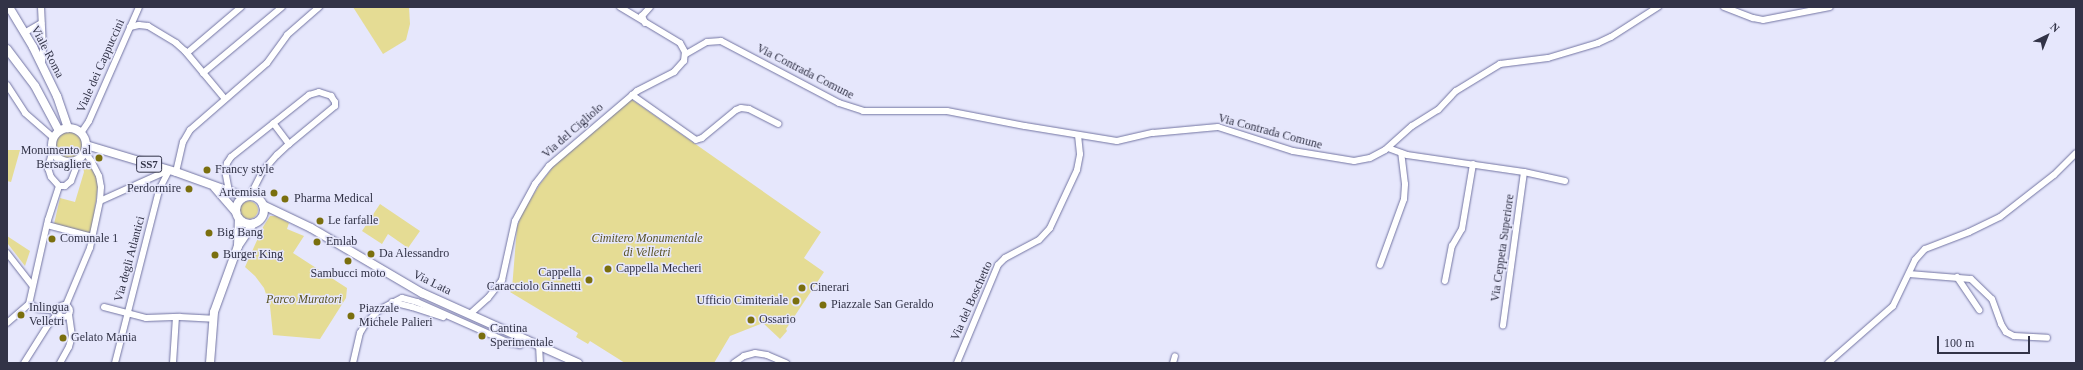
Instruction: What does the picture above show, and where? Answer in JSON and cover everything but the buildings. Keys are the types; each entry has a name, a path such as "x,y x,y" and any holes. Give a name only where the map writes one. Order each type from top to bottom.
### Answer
{"main road":[{"name":"Viale Roma","path":"9,7 42,64 62,109 61,132"},
{"path":"7,49 37,89 61,132"},
{"path":"61,132 81,133 84,152 73,162 62,161 56,156 53,149 61,132"},
{"name":"SS7","path":"84,152 173,171 229,191 248,196"},
{"name":"SS7","path":"212,185 237,216"},
{"path":"238,246 238,202 248,196 256,198 263,205 263,215"},
{"name":"Via Lata","path":"263,205 282,213 338,244 404,284 578,363"},
{"path":"210,363 213,319 238,246 254,224 263,215 282,213"},
{"path":"237,216 246,224 254,224"}],"street":[{"path":"41,7 44,48 42,64"},
{"name":"Viale dei Cappuccini","path":"81,133 89,120 139,7"},
{"path":"187,53 241,7"},
{"path":"204,73 282,7"},
{"name":"Via degli Atlantici","path":"115,355 160,190 173,171 186,135 195,124 267,63 287,35 319,7"},
{"path":"620,7 678,41 684,48 686,54"},
{"path":"647,24 642,17 650,7"},
{"name":"Via Contrada Comune","path":"686,54 710,42 724,42 838,103 859,110 874,112 943,111 1078,134 1123,140 1153,133 1218,127 1281,148 1347,161 1367,159 1388,148 1412,126 1442,106 1456,91 1500,64 1548,58 1601,42 1658,7"},
{"path":"1724,7 1752,18 1763,20 1830,7"},
{"path":"24,32 41,23"},
{"path":"130,27 142,25 150,27 176,42 225,99"},
{"name":"Via del Cigliolo","path":"470,314 486,300 502,280 515,221 545,170 557,158 642,87 676,71 683,64 686,54"},
{"path":"7,85 25,113 61,132"},
{"path":"229,191 225,175 228,161 273,123 312,93 327,94 336,104 277,155 262,172 248,196"},
{"path":"632,95 696,140 704,137 736,110 742,108 749,108 778,124"},
{"path":"273,123 289,144"},
{"name":"Via del Boschetto","path":"957,363 998,265 1005,258 1039,240 1050,228 1077,170 1080,154 1078,134"},
{"path":"1388,148 1401,153 1524,172 1565,181"},
{"path":"53,149 48,168 51,177 59,186 65,186 71,181 84,152 94,164 99,176 101,187 100,202 88,255 66,305"},
{"path":"1380,265 1404,199 1405,184 1401,153"},
{"path":"1828,363 1891,309 1917,258 1926,248 1969,232 2000,217 2054,175 2076,153"},
{"path":"1446,281 1453,243 1462,229 1473,164"},
{"path":"100,202 173,171"},
{"name":"Via Ceppeta Superiore","path":"1504,326 1524,172"},
{"path":"7,323 28,304 47,225 59,186"},
{"path":"47,225 93,237"},
{"path":"7,252 32,285"},
{"path":"1909,274 1971,278 1988,294 1994,302 2000,324 2008,333 2014,336 2047,338"},
{"path":"1957,277 1979,310"},
{"path":"353,363 360,333 364,326 375,313 400,298 410,299 512,344 520,344 527,339"},
{"path":"28,304 39,309 62,314"},
{"path":"60,363 71,342 73,334 71,324 62,314 59,306 66,305"},
{"path":"24,363 48,325 62,314 70,310 66,305"},
{"path":"104,307 127,314 149,318 176,317 213,319"},
{"path":"173,363 176,317"},
{"path":"539,345 540,363"},
{"path":"734,363 744,356 755,353 786,363"},
{"path":"111,363 115,355"},
{"path":"115,355 115,363"},
{"path":"1173,363 1175,356"}],"green space":[{"path":"353,7 409,7 410,24 406,40 383,54"},
{"name":"Cimitero Monumentale di Velletri","path":"631,99 821,232 804,258 824,272 786,329 787,331 780,339 763,323 730,336 714,363 625,363 590,341 588,344 576,337 578,333 510,292 512,289 517,227 522,213 540,184 556,163"},
{"path":"69,132 78,136 82,145 78,154 69,158 60,154 56,145 60,136"},
{"path":"7,150 20,150 11,182 7,181"},
{"path":"86,159 99,181 91,234 54,224 60,198 75,202 84,172 82,163"},
{"path":"249,201 255,204 258,210 255,216 249,219 243,216 240,210 243,204"},
{"path":"380,204 420,231 408,248 388,234 382,244 362,231"},
{"name":"Parco Muratori","path":"270,216 276,216 289,223 287,229 304,236 293,253 347,288 346,298 320,339 273,335 270,306 264,288 255,276 245,267 263,227"},
{"path":"7,236 30,251 25,266 8,244"}],"place":[{"name":"Monumento al Bersagliere","path":"99,158"},
{"name":"Francy style","path":"207,170"},
{"name":"Perdormire","path":"189,189"},
{"name":"Artemisia","path":"274,193"},
{"name":"Pharma Medical","path":"285,199"},
{"name":"Le farfalle","path":"320,221"},
{"name":"Big Bang","path":"209,233"},
{"name":"Comunale 1","path":"52,239"},
{"name":"Emlab","path":"317,242"},
{"name":"Da Alessandro","path":"371,254"},
{"name":"Burger King","path":"215,255"},
{"name":"Sambucci moto","path":"348,261"},
{"name":"Cappella Mecheri","path":"608,269"},
{"name":"Cappella Caracciolo Ginnetti","path":"589,280"},
{"name":"Cinerari","path":"802,288"},
{"name":"Ufficio Cimiteriale","path":"796,301"},
{"name":"Piazzale San Geraldo","path":"823,305"},
{"name":"Inlingua Velletri","path":"21,315"},
{"name":"Piazzale Michele Palieri","path":"351,316"},
{"name":"Ossario","path":"751,320"},
{"name":"Cantina Sperimentale","path":"482,336"},
{"name":"Gelato Mania","path":"63,338"}]}
